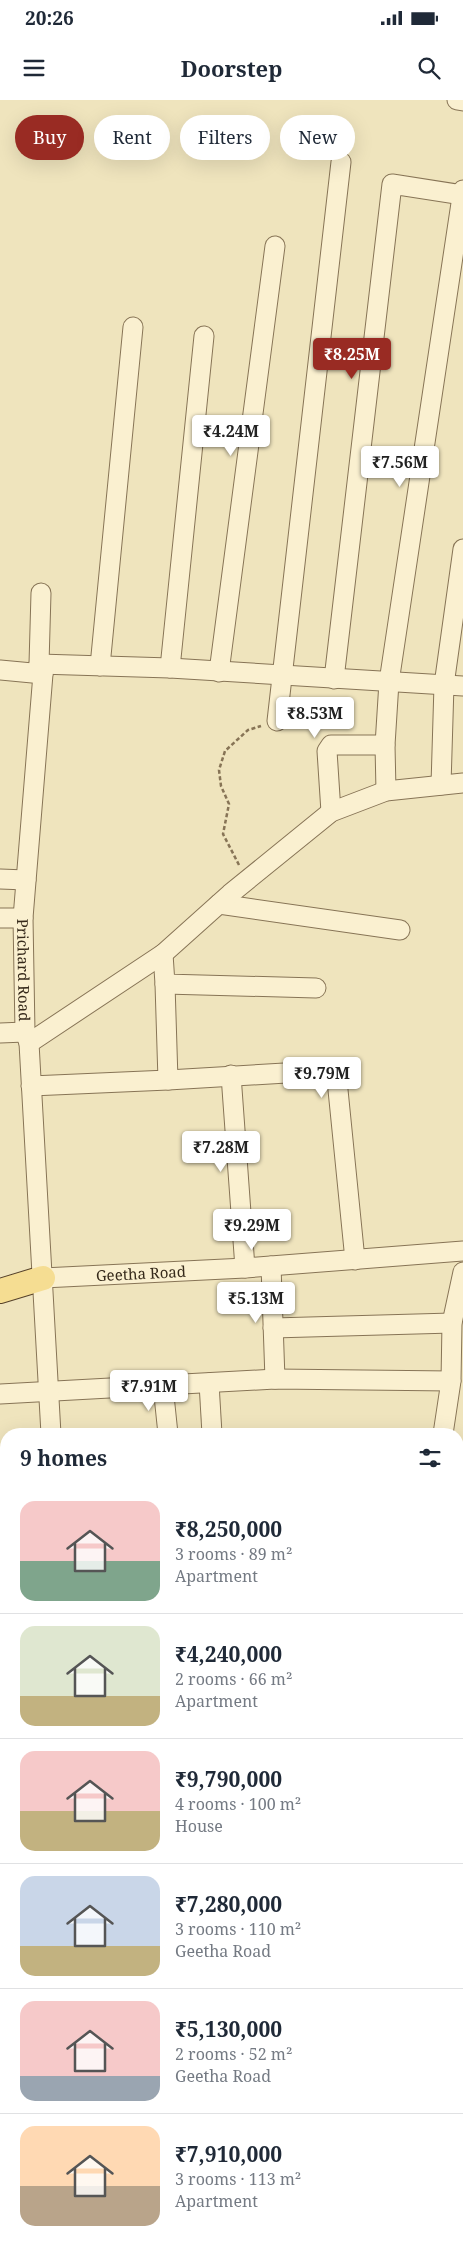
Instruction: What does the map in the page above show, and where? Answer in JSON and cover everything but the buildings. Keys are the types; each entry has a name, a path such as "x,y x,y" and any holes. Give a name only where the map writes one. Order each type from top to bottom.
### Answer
{"main road":[{"name":"Geetha Road","path":"0,1291 43,1278"}],"street":[{"path":"456,100 463,101"},
{"path":"277,721 341,162"},
{"path":"334,679 392,184 463,193 389,682 385,745 386,791"},
{"path":"220,672 275,246"},
{"path":"100,666 133,327"},
{"path":"170,668 204,336"},
{"path":"440,785 444,685 463,549"},
{"path":"22,918 41,669 41,593"},
{"path":"0,670 100,666 170,668 463,686"},
{"path":"331,812 327,751 331,745 385,745"},
{"path":"0,1033 27,1038 163,954 219,904 331,812 386,791 463,783"},
{"path":"0,879 26,880"},
{"path":"219,904 400,930"},
{"name":"Prichard Road","path":"0,918 22,918 27,1038 51,1428"},
{"path":"163,954 168,1080"},
{"path":"164,984 316,988"},
{"path":"30,1086 336,1070 355,1260"},
{"path":"231,1075 245,1268"},
{"name":"Geetha Road","path":"43,1278 245,1268 463,1251"},
{"path":"271,1266 275,1380"},
{"path":"444,1428 451,1381 452,1323 463,1272"},
{"path":"273,1328 452,1323"},
{"path":"0,1394 275,1380 451,1381"},
{"path":"209,1383 212,1428"},
{"path":"163,1386 167,1428"}],"path":[{"path":"238,870 239,863 227,846 223,834 229,804 221,786 219,770 225,751 239,737 248,730 277,721"}]}
